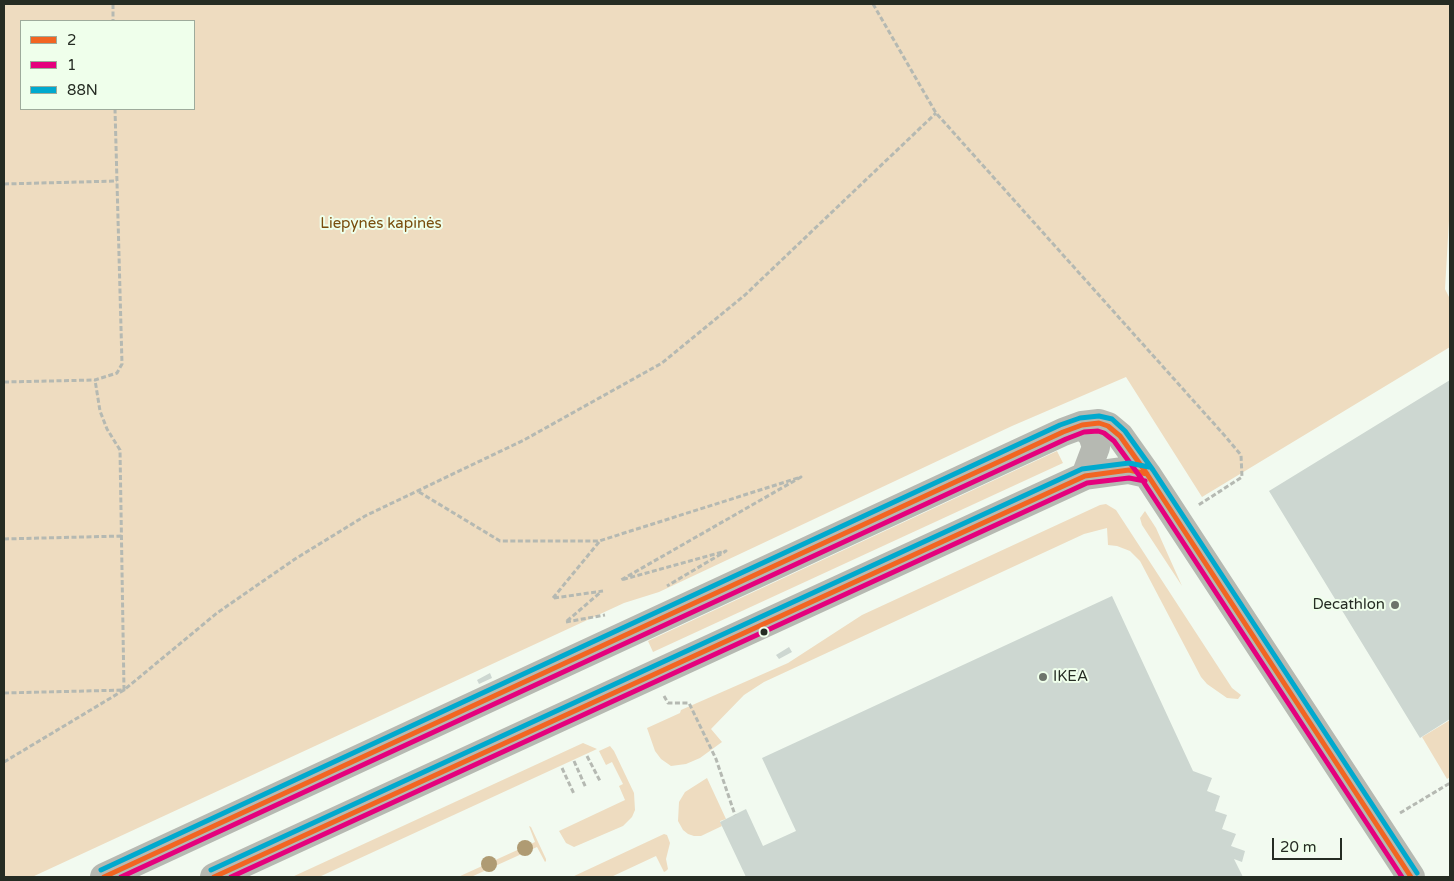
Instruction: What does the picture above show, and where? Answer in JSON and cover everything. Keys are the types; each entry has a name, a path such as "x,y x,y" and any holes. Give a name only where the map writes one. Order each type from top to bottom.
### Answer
{"main road":[{"path":"104,877 1063,432 1082,425 1100,423 1108,426 1120,436 1147,474 1411,877"},
{"path":"1082,425 1092,435 1096,447 1085,476"},
{"path":"214,877 1085,476 1129,470 1147,474"}],"path":[{"path":"113,4 113,20"},
{"path":"872,4 936,113 1226,436 1240,455 1242,478 1176,519"},
{"path":"4,382 95,380 117,373 122,364 116,110"},
{"path":"4,762 124,690 217,613 295,559 366,516 524,440 662,363 745,295 936,113"},
{"path":"4,184 117,181"},
{"path":"95,380 100,411 107,429 120,450 124,690"},
{"path":"418,491 500,541 599,541 801,477 621,580 726,551 666,586"},
{"path":"4,539 122,536"},
{"path":"599,541 553,598 603,591 566,622 614,613"},
{"path":"654,675 668,704 689,703 716,759 735,815"},
{"path":"4,693 124,690"},
{"path":"587,756 600,781"},
{"path":"574,761 586,788"},
{"path":"562,768 574,794"},
{"path":"1378,826 1450,783"}],"green space":[{"name":"Liepynės kapinės","path":"4,4 1450,4 1450,203 1445,289 1450,299 1450,347 1202,497 1126,377 1012,426 659,592 624,603 32,877 4,877"},
{"path":"1057,451 1063,463 653,652 648,641"},
{"path":"1106,504 1116,510 1232,688 1241,695 1238,699 1227,698 1207,684 1201,677 1140,561 1130,551 1108,545 1107,528 1084,534 764,682 744,695 711,729 722,742 700,758 686,764 671,766 661,759 655,751 647,728 680,713 681,710 788,663 862,615 1100,505"},
{"path":"1145,511 1156,528 1182,586 1142,525 1140,518"},
{"path":"1450,720 1450,777 1447,779 1422,737"},
{"path":"583,743 597,749 319,877 292,877"},
{"path":"610,746 634,793 635,810 632,817 623,826 574,847 566,843 559,831 625,800 619,786 623,784 612,762 606,765 599,751"},
{"path":"707,778 726,819 720,821 722,826 701,836 694,836 683,830 678,821 679,802 685,792"},
{"path":"529,826 546,859 545,862 537,847 471,877 458,877 535,842"},
{"path":"664,834 667,835 670,843 666,859 668,869 664,872 656,856 611,877 572,877"}],"building":[{"name":"Decathlon","path":"1450,380 1450,719 1420,738 1269,491"},
{"name":"IKEA","path":"1112,596 1193,771 1212,778 1207,791 1220,796 1215,811 1227,815 1222,829 1236,834 1231,846 1245,851 1242,862 1234,859 1243,877 746,877 720,822 746,809 763,846 796,831 762,758"},
{"path":"789,647 792,652 779,659 776,655"},
{"path":"490,673 492,678 479,684 477,680"}],"transit line":[{"name":"88N","path":"101,870 1060,425 1080,418 1099,416 1112,419 1125,431 1153,470 1417,873"},
{"name":"2","path":"104,877 1063,432 1082,425 1099,423 1108,426 1120,436 1147,474 1411,877"},
{"name":"1","path":"121,877 1066,439 1084,432 1098,431 1114,441 1141,478 1402,877"},
{"name":"88N","path":"211,870 1082,469 1129,463 1149,467"},
{"name":"2","path":"214,877 1085,476 1129,470 1147,474"},
{"name":"1","path":"231,877 1087,483 1129,478 1145,481"}],"place":[{"name":"Decathlon","path":"1395,605"},
{"name":"IKEA","path":"1043,677"}]}
